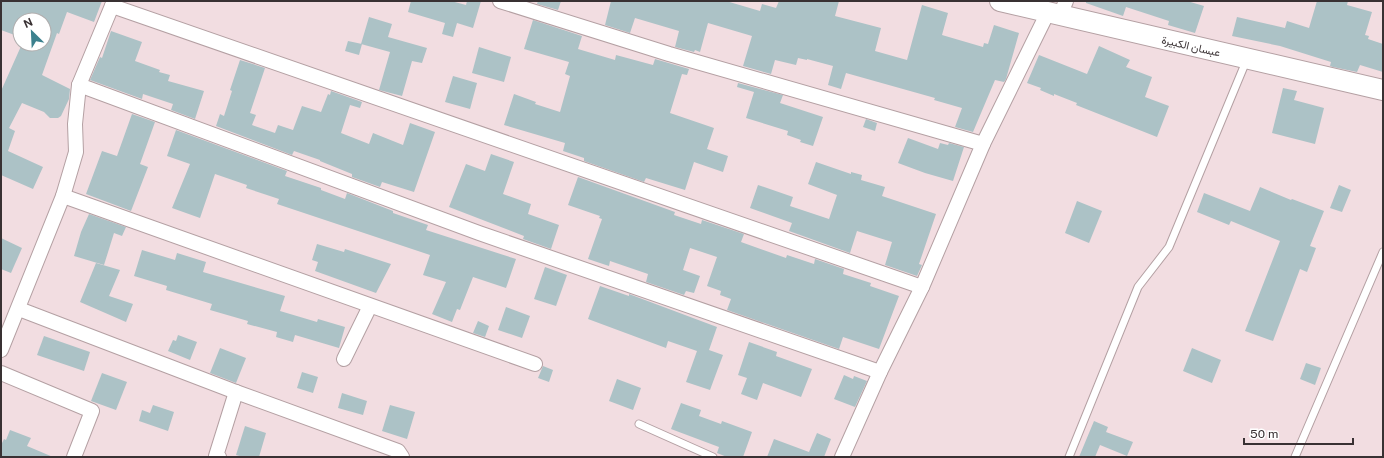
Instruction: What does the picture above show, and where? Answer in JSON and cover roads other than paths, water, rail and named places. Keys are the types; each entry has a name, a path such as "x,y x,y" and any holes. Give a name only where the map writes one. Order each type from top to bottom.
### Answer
{"main road":[{"name":"عبسان الكبيرة","path":"1000,1 1058,9 1247,59 1383,90"}],"street":[{"path":"500,1 669,54 983,144"},
{"path":"1,350 19,309 63,196 76,152 75,124 79,85 113,3 922,287"},
{"path":"842,457 880,372 922,287 983,144 1058,9"},
{"path":"79,85 479,232 880,372"},
{"path":"63,196 535,364"},
{"path":"344,359 370,306"},
{"path":"19,309 236,392 398,450 402,457"},
{"path":"1,373 92,412 74,457"},
{"path":"219,457 216,456 236,392"}],"lane":[{"path":"1069,457 1138,287 1169,247 1247,59"},
{"path":"1295,457 1383,252"},
{"path":"639,424 713,457"}]}
